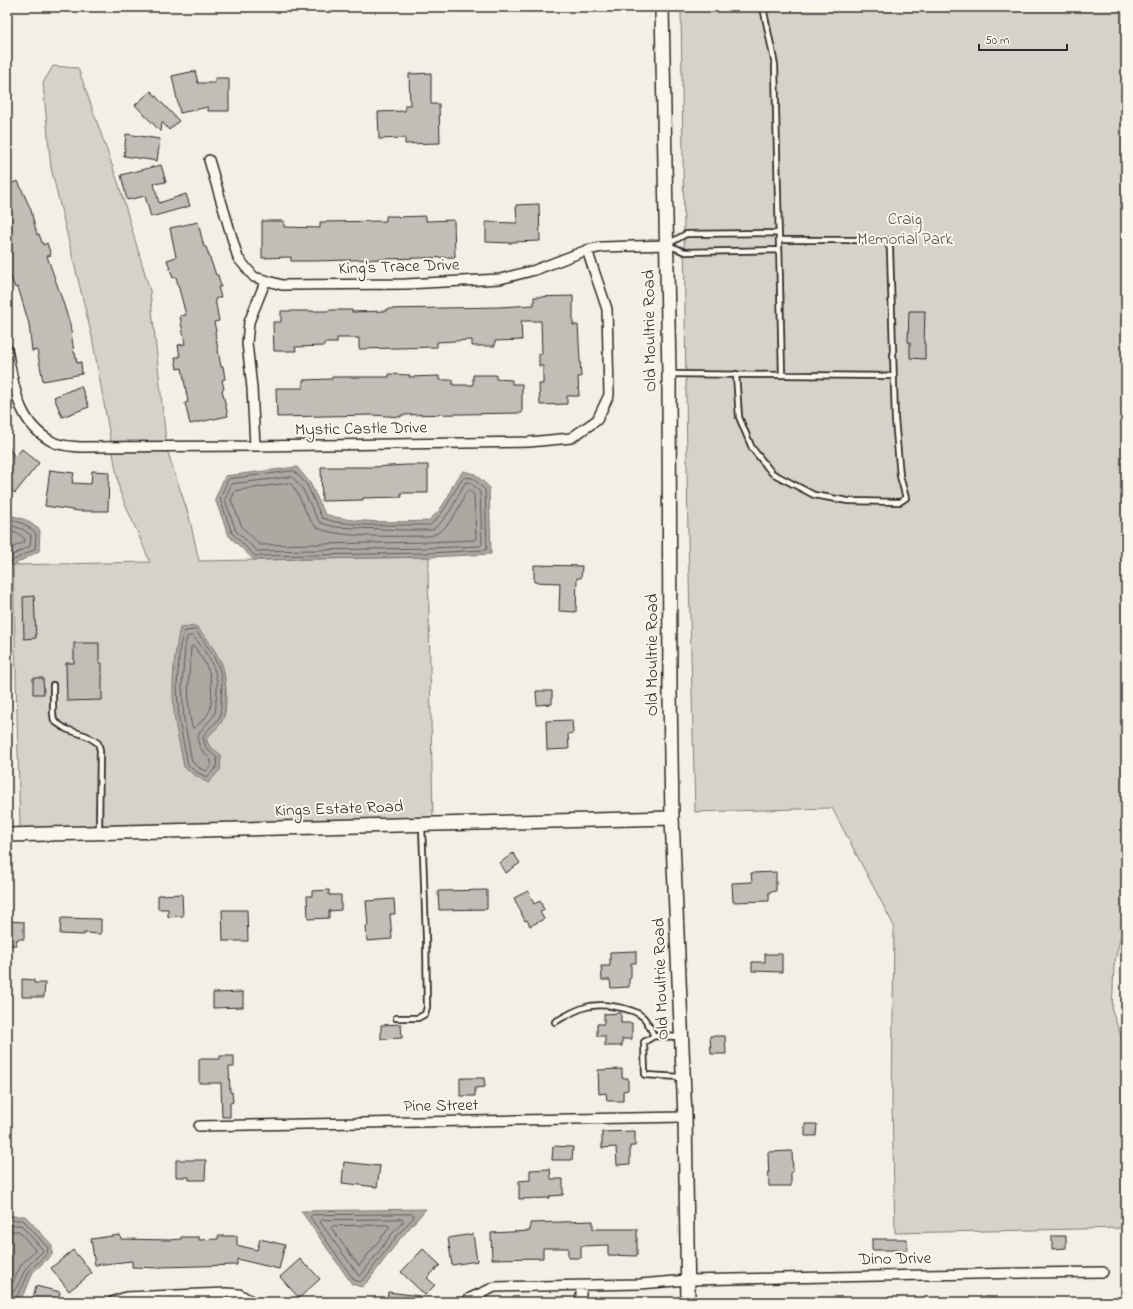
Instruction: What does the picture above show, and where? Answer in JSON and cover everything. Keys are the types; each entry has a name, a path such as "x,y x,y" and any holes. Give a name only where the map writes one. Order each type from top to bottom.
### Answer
{"main road":[{"name":"Old Moultrie Road","path":"662,7 669,374 672,818 685,1117 688,1302"},
{"name":"Kings Estate Road","path":"7,835 672,818"}],"street":[{"name":"King's Trace Drive","path":"210,160 238,258 254,276 282,285 406,284 500,279 535,270 587,250 602,247 667,245"},
{"name":"Mystic Castle Drive","path":"7,349 18,403 23,412 28,420 44,436 53,442 64,445 80,447 255,446 529,442 571,438 597,420 609,395 607,309 587,250"},
{"path":"255,446 252,388 247,343 249,322 266,280"},
{"name":"Pine Street","path":"199,1126 685,1117"},
{"name":"Dino Drive","path":"466,1302 470,1298 495,1287 640,1284 688,1280 1103,1272"},
{"path":"581,1286 581,1302"},
{"path":"112,1302 126,1297 226,1293 239,1294 253,1302"}],"lane":[{"path":"763,7 775,65 782,375"},
{"path":"667,245 686,234 779,233"},
{"path":"736,374 739,416 752,448 772,473 814,495 848,501 900,502 906,498 900,476 895,419 890,250 886,240 779,240"},
{"path":"667,245 685,252 779,250"},
{"path":"669,374 893,376"},
{"path":"53,685 54,721 66,729 87,736 98,743 100,750 99,833"},
{"path":"396,1018 418,1018 425,1014 427,1007 422,825"},
{"path":"555,1022 588,1006 618,1007 635,1011 644,1018 654,1036"},
{"path":"681,1036 654,1036 644,1042 645,1075 683,1077"}],"green space":[{"name":"Craig Memorial Park","path":"681,7 1126,7 1126,896 1123,925 1114,966 1112,1011 1122,1038 1126,1044 1126,1228 895,1233 892,1105 894,926 832,808 695,812 688,537"},
{"path":"53,66 78,68 119,185 150,291 167,450 189,516 199,561 429,557 433,818 20,828 13,565 150,562 120,492 92,337 51,168 43,83","holes":["206,637 222,664 225,675 226,690 223,719 206,738 209,746 221,755 220,769 208,782 184,767 181,748"]}],"water":[{"path":"297,467 310,483 325,514 348,519 375,522 428,521 439,511 448,497 453,485 463,471 475,474 489,487 491,554 429,557 254,560 229,536 215,499 225,476"},
{"path":"7,514 26,520 40,530 39,551 13,565 7,565"},
{"path":"196,626 210,643 220,660 225,679 224,716 219,725 206,738 209,746 221,755 220,770 208,783 184,767 176,727 173,698 173,674 180,628"},
{"path":"426,1209 399,1240 362,1287 352,1284 301,1211"},
{"path":"7,1216 25,1216 52,1245 52,1255 33,1272 26,1290 18,1302 7,1302"}],"building":[{"path":"195,71 198,83 215,83 215,78 229,78 229,111 208,111 208,107 180,113 172,76"},
{"path":"431,73 431,104 439,104 440,143 405,144 405,138 379,139 378,112 405,111 405,105 410,105 409,74"},
{"path":"151,91 179,121 169,130 162,122 161,132 135,105"},
{"path":"126,134 160,139 157,161 124,156"},
{"path":"161,165 166,182 154,184 159,203 186,194 190,206 151,217 145,196 127,200 121,175"},
{"path":"18,181 31,210 37,235 39,234 43,245 47,243 51,255 47,256 70,324 74,353 77,363 81,362 82,374 43,381 37,350 32,351 29,324 18,287 15,288 7,267 7,185"},
{"path":"539,204 540,241 512,243 486,242 486,222 517,223 516,205"},
{"path":"386,216 426,216 426,221 454,220 455,257 314,261 291,261 291,257 262,258 262,221 284,221 284,227 320,228 320,222 386,221"},
{"path":"198,222 204,247 206,247 216,275 218,275 221,287 218,287 221,297 215,299 219,321 214,322 221,367 223,366 225,379 222,380 224,389 222,390 228,416 190,424 185,403 188,402 182,368 177,369 175,357 180,357 178,345 185,344 180,316 186,315 176,277 173,278 167,260 176,257 170,228"},
{"path":"573,296 573,325 578,325 581,377 578,377 579,396 567,396 567,404 540,405 539,384 543,384 543,366 539,366 539,354 542,354 541,321 521,321 522,340 495,341 495,346 472,346 472,340 437,342 437,347 359,349 359,338 337,338 337,343 324,343 324,346 295,347 296,351 274,351 273,322 281,322 281,311 352,310 352,312 386,311 386,309 499,307 534,305 534,297"},
{"path":"909,311 925,311 925,359 910,358 910,342 908,342"},
{"path":"389,374 410,375 409,377 439,376 439,380 453,380 453,385 473,385 473,375 496,375 496,379 512,380 512,384 522,384 522,413 401,415 401,417 373,415 277,417 276,388 303,388 303,380 332,379 332,377 389,377"},
{"path":"81,386 89,407 62,417 54,397"},
{"path":"7,446 15,457 22,449 39,463 15,493 7,486"},
{"path":"428,465 428,493 401,493 402,497 363,498 363,500 322,501 321,467 373,467"},
{"path":"50,470 74,473 72,483 91,484 92,471 109,472 108,511 79,511 45,506"},
{"path":"534,565 582,566 581,578 577,578 576,612 559,611 560,583 534,582"},
{"path":"34,596 36,638 24,639 23,597"},
{"path":"74,643 99,643 99,663 102,663 102,700 67,701 66,663 74,663"},
{"path":"33,678 43,678 44,694 33,694"},
{"path":"536,691 552,691 552,704 537,705"},
{"path":"572,720 573,733 568,734 569,749 547,750 546,721"},
{"path":"513,853 520,863 506,873 500,863"},
{"path":"776,872 776,891 769,892 769,901 733,902 732,883 752,882 751,873"},
{"path":"329,890 329,895 341,895 341,910 329,911 329,918 308,919 307,896 312,896 312,891"},
{"path":"487,890 487,909 439,910 438,891"},
{"path":"528,891 534,904 540,901 544,910 540,912 544,919 530,926 527,920 525,921 514,898"},
{"path":"182,894 183,916 168,917 168,909 158,909 158,895"},
{"path":"394,899 395,914 390,914 392,939 367,941 366,926 368,926 366,901"},
{"path":"222,910 247,910 248,941 223,941"},
{"path":"61,918 101,919 101,934 60,934"},
{"path":"7,921 24,922 24,939 17,939 16,945 7,945"},
{"path":"636,951 636,963 631,963 631,978 629,979 629,987 611,988 610,980 602,980 601,966 610,966 610,952"},
{"path":"765,954 782,954 782,972 752,971 752,962 765,962"},
{"path":"22,979 34,980 34,983 45,983 44,997 22,997"},
{"path":"243,992 243,1007 213,1008 213,993"},
{"path":"621,1013 621,1023 632,1023 632,1039 622,1039 622,1046 605,1046 605,1036 597,1036 597,1024 604,1024 604,1014"},
{"path":"401,1024 402,1038 381,1039 381,1025"},
{"path":"710,1036 725,1036 726,1054 711,1054"},
{"path":"220,1056 234,1056 234,1067 229,1067 230,1092 232,1092 233,1102 230,1103 230,1117 222,1117 221,1083 199,1083 199,1059 220,1059"},
{"path":"622,1069 622,1078 628,1078 628,1090 623,1091 623,1101 607,1101 606,1093 599,1094 598,1070"},
{"path":"460,1078 484,1078 485,1087 475,1088 475,1096 460,1096"},
{"path":"805,1124 817,1124 816,1136 805,1136"},
{"path":"635,1131 635,1146 630,1146 630,1164 617,1165 616,1147 602,1148 602,1132"},
{"path":"553,1146 573,1147 572,1160 552,1160"},
{"path":"792,1151 793,1172 791,1172 791,1186 769,1186 768,1152"},
{"path":"176,1160 206,1160 205,1180 189,1180 189,1177 176,1177"},
{"path":"344,1162 380,1166 377,1187 342,1183"},
{"path":"550,1169 551,1179 563,1179 563,1195 550,1196 550,1198 519,1199 519,1181 530,1180 530,1170"},
{"path":"593,1221 593,1229 637,1229 637,1256 608,1255 608,1245 581,1246 581,1258 568,1258 568,1248 543,1248 543,1258 492,1259 491,1233 530,1231 530,1223"},
{"path":"473,1234 477,1261 452,1265 448,1238"},
{"path":"120,1235 121,1239 170,1240 181,1239 181,1237 199,1237 199,1240 218,1239 218,1236 237,1236 237,1245 257,1250 260,1239 285,1245 279,1269 237,1259 237,1265 160,1268 132,1267 132,1261 95,1265 91,1239"},
{"path":"1052,1236 1066,1236 1066,1248 1052,1249"},
{"path":"872,1239 907,1239 907,1250 872,1250"},
{"path":"423,1249 440,1265 427,1278 435,1285 425,1295 401,1272"},
{"path":"73,1250 92,1273 69,1291 51,1268"},
{"path":"300,1259 320,1279 299,1298 280,1277"},
{"path":"36,1286 60,1292 58,1302 32,1302"},
{"path":"388,1292 420,1296 420,1302 387,1302"}]}
